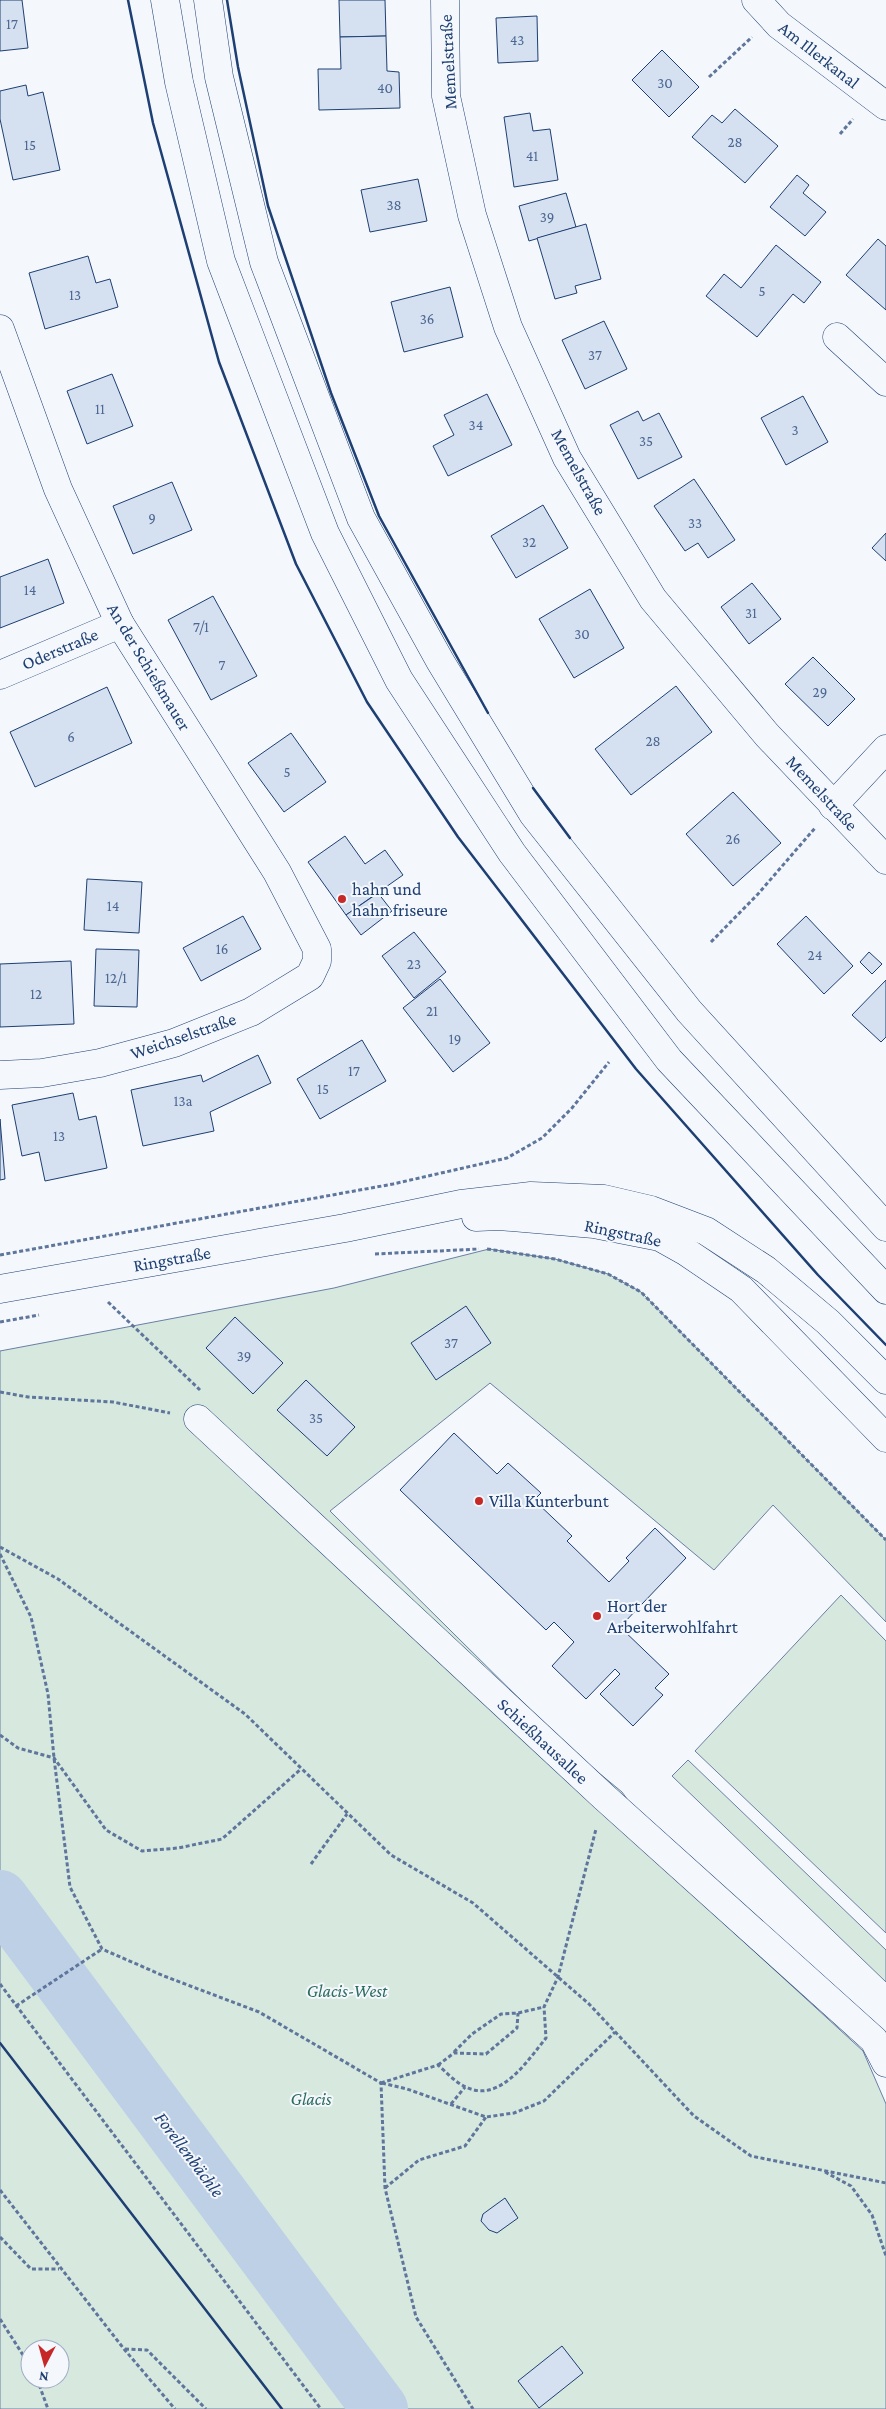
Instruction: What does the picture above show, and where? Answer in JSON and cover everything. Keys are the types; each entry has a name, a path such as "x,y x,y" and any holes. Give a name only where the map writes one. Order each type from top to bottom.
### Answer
{"main road":[{"path":"165,0 180,82 221,261 325,533 399,680 512,854 670,1060 886,1290"},
{"path":"208,0 219,77 264,262 361,518 440,661 533,814 690,1011 886,1227"},
{"name":"Memelstraße","path":"445,0 446,96 472,215 508,327 567,458 653,599 767,735 886,860"},
{"name":"Am Illerkanal","path":"764,9 886,106"},
{"name":"An der Schießmauer","path":"0,329 58,489 120,624 277,872 317,949 317,961"},
{"path":"837,338 886,382"},
{"name":"Oderstraße","path":"0,675 120,624"},
{"path":"833,806 886,749"},
{"name":"Weichselstraße","path":"0,1075 42,1073 100,1063 174,1043 251,1012 310,976 317,961"},
{"name":"Ringstraße","path":"0,1289 344,1228 461,1204 531,1196 604,1199 651,1210 706,1231 766,1270 828,1322 886,1380"},
{"name":"Ringstraße","path":"344,1228 500,1216 594,1224 660,1238 685,1251 741,1288 886,1438"},
{"name":"Schießhausallee","path":"198,1418 604,1797 874,2040 886,2063"}],"path":[{"path":"709,77 764,9"},
{"path":"711,942 758,894 833,806"},
{"path":"0,1255 393,1184 507,1158 542,1138 572,1108 609,1062"},
{"path":"370,1255 489,1249 555,1259 608,1274 641,1292 886,1540"},
{"path":"98,1304 117,1300"},
{"path":"0,1392 113,1402 198,1418 213,1402 108,1302"},
{"path":"0,1322 49,1313"},
{"path":"0,1546 58,1579 245,1714 347,1814 392,1854 473,1903 589,2004 694,2116 751,2156 886,2183"},
{"path":"0,1554 31,1617 48,1694 70,1887 102,1949 164,1976 259,2012 381,2083 407,2089 486,2117 514,2113 544,2101 615,2032"},
{"path":"0,1735 18,1748 54,1758 106,1830 142,1851 178,1848 222,1839 301,1769"},
{"path":"438,2065 465,2087 479,2091 496,2089 515,2074 546,2038 544,2007 558,1977 604,1797"},
{"path":"311,1864 347,1814"},
{"path":"16,2006 102,1949"},
{"path":"0,1984 321,2409"},
{"path":"381,2083 438,2065 454,2053 472,2034 501,2014 518,2013 544,2007"},
{"path":"454,2053 486,2054 517,2028 518,2013"},
{"path":"381,2083 385,2188 416,2317 473,2409"},
{"path":"451,2104 465,2087"},
{"path":"385,2188 419,2160 465,2146 486,2117"},
{"path":"823,2170 851,2186 872,2215 886,2256"},
{"path":"0,2190 60,2269 175,2409"},
{"path":"0,2237 31,2269 60,2269"},
{"path":"0,2319 20,2350"},
{"path":"124,2349 147,2350 206,2409"},
{"path":"41,2389 48,2409"}],"green space":[{"name":"Glacis","path":"489,1249 555,1259 608,1274 641,1292 886,1540 886,1622 773,1505 714,1570 490,1383 330,1511 571,1750 622,1792 707,1908 863,2051 886,2104 886,2409 0,2409 0,1351 334,1288"},
{"path":"841,1595 886,1641 886,1933 695,1751"},
{"path":"688,1760 886,1950 886,1982 672,1776"}],"building":[{"path":"0,0 22,0 28,48 0,51"},
{"path":"339,0 385,0 386,36 340,37"},
{"path":"537,16 538,61 498,63 496,18"},
{"path":"386,36 387,71 399,72 400,108 319,110 318,69 341,69 340,37"},
{"path":"662,50 699,87 669,117 632,80"},
{"path":"26,85 28,96 43,92 60,170 13,180 0,119 0,91"},
{"path":"735,109 778,146 745,183 692,137 712,115 722,123"},
{"path":"530,113 533,131 550,129 558,180 514,187 504,117"},
{"path":"797,175 809,185 803,193 826,212 805,236 770,207"},
{"path":"418,179 427,221 370,232 361,190"},
{"path":"566,193 576,227 529,241 519,206"},
{"path":"586,224 601,279 575,286 577,293 555,299 537,238"},
{"path":"878,239 886,246 886,310 846,275"},
{"path":"776,245 821,282 804,303 793,294 757,337 706,296 724,274 741,288"},
{"path":"88,256 96,283 110,279 118,307 45,329 29,273"},
{"path":"450,287 463,337 404,352 391,302"},
{"path":"604,321 627,369 585,389 562,340"},
{"path":"112,374 133,426 87,444 67,391"},
{"path":"487,394 512,445 448,476 433,446 454,435 444,415"},
{"path":"803,396 828,442 786,465 761,418"},
{"path":"638,411 643,421 659,413 682,457 638,479 610,425"},
{"path":"694,479 735,540 708,558 698,543 685,551 654,506"},
{"path":"172,482 192,530 133,554 113,506"},
{"path":"543,505 568,548 516,578 491,536"},
{"path":"886,533 886,561 872,548"},
{"path":"48,559 64,603 0,628 0,577"},
{"path":"752,583 781,619 749,644 721,607"},
{"path":"590,589 624,648 574,678 539,619"},
{"path":"213,596 257,676 211,700 168,620"},
{"path":"813,657 855,699 828,726 785,684"},
{"path":"676,686 712,732 631,795 595,749"},
{"path":"107,687 132,743 35,787 10,732"},
{"path":"291,733 326,782 284,812 248,763"},
{"path":"733,792 781,843 733,886 686,834"},
{"path":"345,836 365,864 385,850 403,875 346,915 308,862"},
{"path":"87,879 142,882 139,933 84,930"},
{"path":"378,893 392,911 361,935 346,915"},
{"path":"243,916 261,949 201,981 183,948"},
{"path":"806,916 853,966 824,994 777,944"},
{"path":"414,932 446,972 414,998 382,956"},
{"path":"96,949 139,950 137,1007 94,1006"},
{"path":"869,952 882,964 872,974 860,962"},
{"path":"71,961 74,1024 0,1027 0,964"},
{"path":"440,979 490,1043 453,1072 403,1008"},
{"path":"886,980 886,1037 881,1042 852,1015"},
{"path":"362,1040 386,1081 320,1119 297,1079"},
{"path":"258,1055 271,1083 210,1112 214,1131 143,1146 131,1090 201,1075 203,1082"},
{"path":"73,1093 79,1120 96,1116 107,1168 45,1181 39,1152 22,1156 12,1105"},
{"path":"0,1119 5,1179 0,1180"},
{"path":"466,1306 491,1343 436,1380 411,1343"},
{"path":"235,1317 283,1363 253,1394 206,1348"},
{"path":"306,1380 355,1427 327,1456 277,1410"},
{"path":"454,1433 497,1474 508,1463 541,1493 534,1500 572,1536 567,1541 609,1582 629,1561 626,1558 655,1528 686,1558 620,1627 669,1674 655,1688 663,1695 633,1726 600,1694 620,1674 615,1669 586,1699 552,1666 574,1642 554,1622 546,1630 400,1490"},
{"path":"505,2198 518,2218 497,2233 489,2230 481,2221 483,2214"},
{"path":"562,2346 583,2373 539,2408 518,2381"}],"waterway":[{"name":"Forellenbächle","path":"0,1898 380,2409"}],"wall":[{"path":"128,0 153,123 219,362 296,564 367,702 458,837 636,1069 818,1275 886,1345"},
{"path":"227,0 238,67 268,206 331,393 379,516 488,713"},
{"path":"533,788 570,838"},
{"path":"0,2043 282,2409"}],"place":[{"name":"hahn und hahn friseure","path":"342,899"},
{"name":"Villa Kunterbunt","path":"479,1501"},
{"name":"Hort der Arbeiterwohlfahrt","path":"597,1616"}],"park label":[{"name":"Glacis-West","path":"347,1991"}]}
